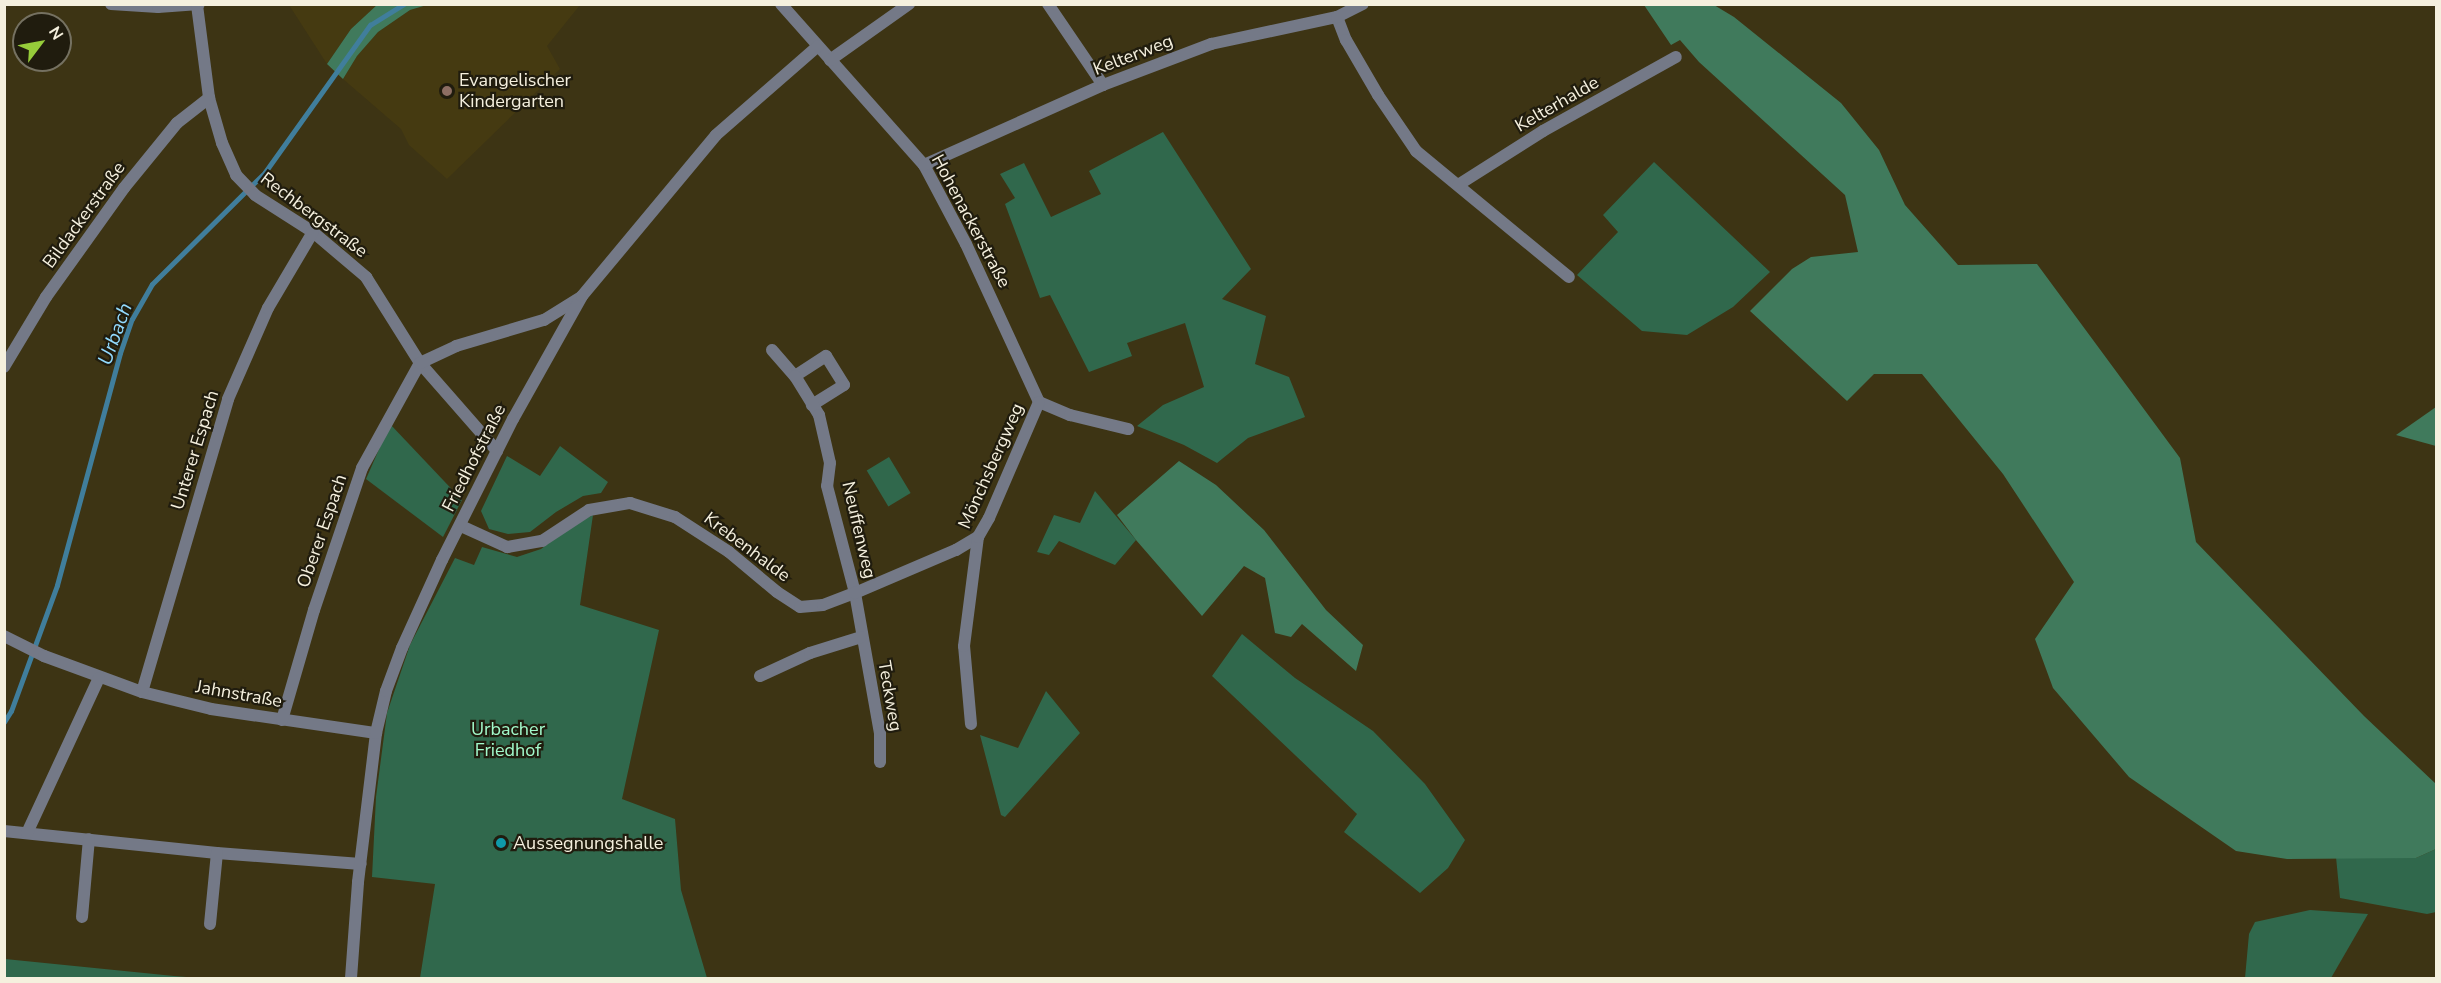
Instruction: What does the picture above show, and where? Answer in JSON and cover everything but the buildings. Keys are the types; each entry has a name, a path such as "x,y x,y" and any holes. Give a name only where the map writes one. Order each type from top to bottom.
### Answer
{"street":[{"path":"111,4 158,7 198,5"},
{"name":"Hohenackerstraße","path":"781,4 924,165 966,244 1039,402"},
{"path":"830,60 909,4"},
{"path":"1048,4 1103,85"},
{"name":"Kelterweg","path":"924,165 1103,85 1211,44 1337,17 1363,4"},
{"name":"Rechbergstraße","path":"198,5 209,98 222,143 236,175 255,195 313,232 366,277 420,363 497,451"},
{"path":"1337,17 1346,40 1378,95 1416,151 1569,276"},
{"name":"Friedhofstraße","path":"351,978 360,864 376,733 386,692 402,648 497,451 582,296 716,135 818,46"},
{"name":"Kelterhalde","path":"1458,185 1543,131 1676,57"},
{"name":"Bildackerstraße","path":"4,367 46,297 124,188 177,123 209,98"},
{"name":"Unterer Espach","path":"142,692 228,399 268,308 313,232"},
{"path":"420,363 456,346 544,320 582,296"},
{"name":"Neuffenweg","path":"772,350 795,376 819,416 830,463 827,486 855,593"},
{"path":"795,376 826,356 844,385 812,405"},
{"name":"Oberer Espach","path":"282,720 315,610 362,468 420,363"},
{"path":"1039,402 1070,415 1128,429"},
{"name":"Mönchsbergweg","path":"971,724 964,646 978,537 989,518 1039,402"},
{"name":"Krebenhalde","path":"460,526 507,547 542,541 589,510 630,503 675,517 729,552 777,592 800,607 823,605 855,593 956,550 978,537"},
{"name":"Teckweg","path":"855,593 861,637 880,733 880,762"},
{"name":"Jahnstraße","path":"4,636 44,657 142,692 211,709 376,733"},
{"path":"760,676 810,653 861,637"},
{"path":"27,833 99,678"},
{"path":"4,831 217,853 360,864"},
{"path":"82,917 89,839"},
{"path":"210,924 217,853"}],"shaded area":[{"path":"289,5 378,5 351,29 327,64"},
{"name":"Evangelischer Kindergarten","path":"427,5 580,5 547,46 560,69 447,179 409,145 401,129 343,79 357,56 378,32 410,10"}],"green space":[{"path":"378,4 427,5 410,10 378,32 357,56 343,79 327,64 351,29"},
{"path":"1644,5 1714,5 1734,17 1841,103 1879,150 1905,205 1958,265 2037,264 2180,458 2196,542 2364,716 2436,784 2436,849 2416,858 2287,859 2236,851 2129,777 2053,688 2035,639 2074,582 2003,474 1922,374 1874,374 1847,401 1750,311 1792,269 1811,257 1858,252 1845,195 1699,62 1680,40 1671,45"},
{"path":"1163,132 1251,269 1222,299 1266,316 1255,364 1289,377 1305,417 1248,438 1217,463 1184,445 1137,426 1163,405 1204,387 1185,323 1127,343 1132,356 1089,372 1050,295 1040,298 1005,204 1015,198 1000,174 1024,163 1051,217 1101,194 1089,171"},
{"path":"1654,162 1770,272 1733,307 1687,335 1642,331 1577,275 1618,232 1603,215"},
{"path":"2436,407 2436,446 2396,435"},
{"path":"390,424 462,500 443,537 366,479"},
{"path":"560,446 608,482 601,493 583,496 556,512 530,532 508,534 489,529 481,511 507,456 540,476"},
{"path":"889,457 911,493 888,506 867,470"},
{"path":"1179,461 1216,485 1264,530 1326,610 1363,645 1356,671 1302,624 1291,637 1275,633 1265,578 1244,566 1202,616 1136,540 1117,515"},
{"path":"1095,491 1136,540 1115,565 1059,541 1049,555 1037,552 1054,515 1080,523"},
{"name":"Urbacher Friedhof","path":"593,515 580,605 659,630 622,799 675,819 681,890 707,978 420,978 435,884 372,877 376,797 387,713 410,645 455,558 474,565 482,547 517,557 541,549 574,524"},
{"path":"1242,634 1295,678 1373,731 1425,784 1465,840 1448,868 1420,893 1344,832 1357,814 1212,676"},
{"path":"1046,691 1080,733 1005,817 1001,815 980,735 1018,748"},
{"path":"2436,849 2436,912 2427,914 2340,898 2336,857 2416,858"},
{"path":"2310,910 2368,914 2331,978 2245,978 2249,934 2255,922"},
{"path":"5,959 174,976 199,978 5,978"}],"waterway":[{"name":"Urbach","path":"4,722 11,711 57,585 120,353 132,319 152,284 265,172 370,25 404,4"}],"place":[{"name":"Evangelischer Kindergarten","path":"447,91"},
{"name":"Aussegnungshalle","path":"501,843"}]}
